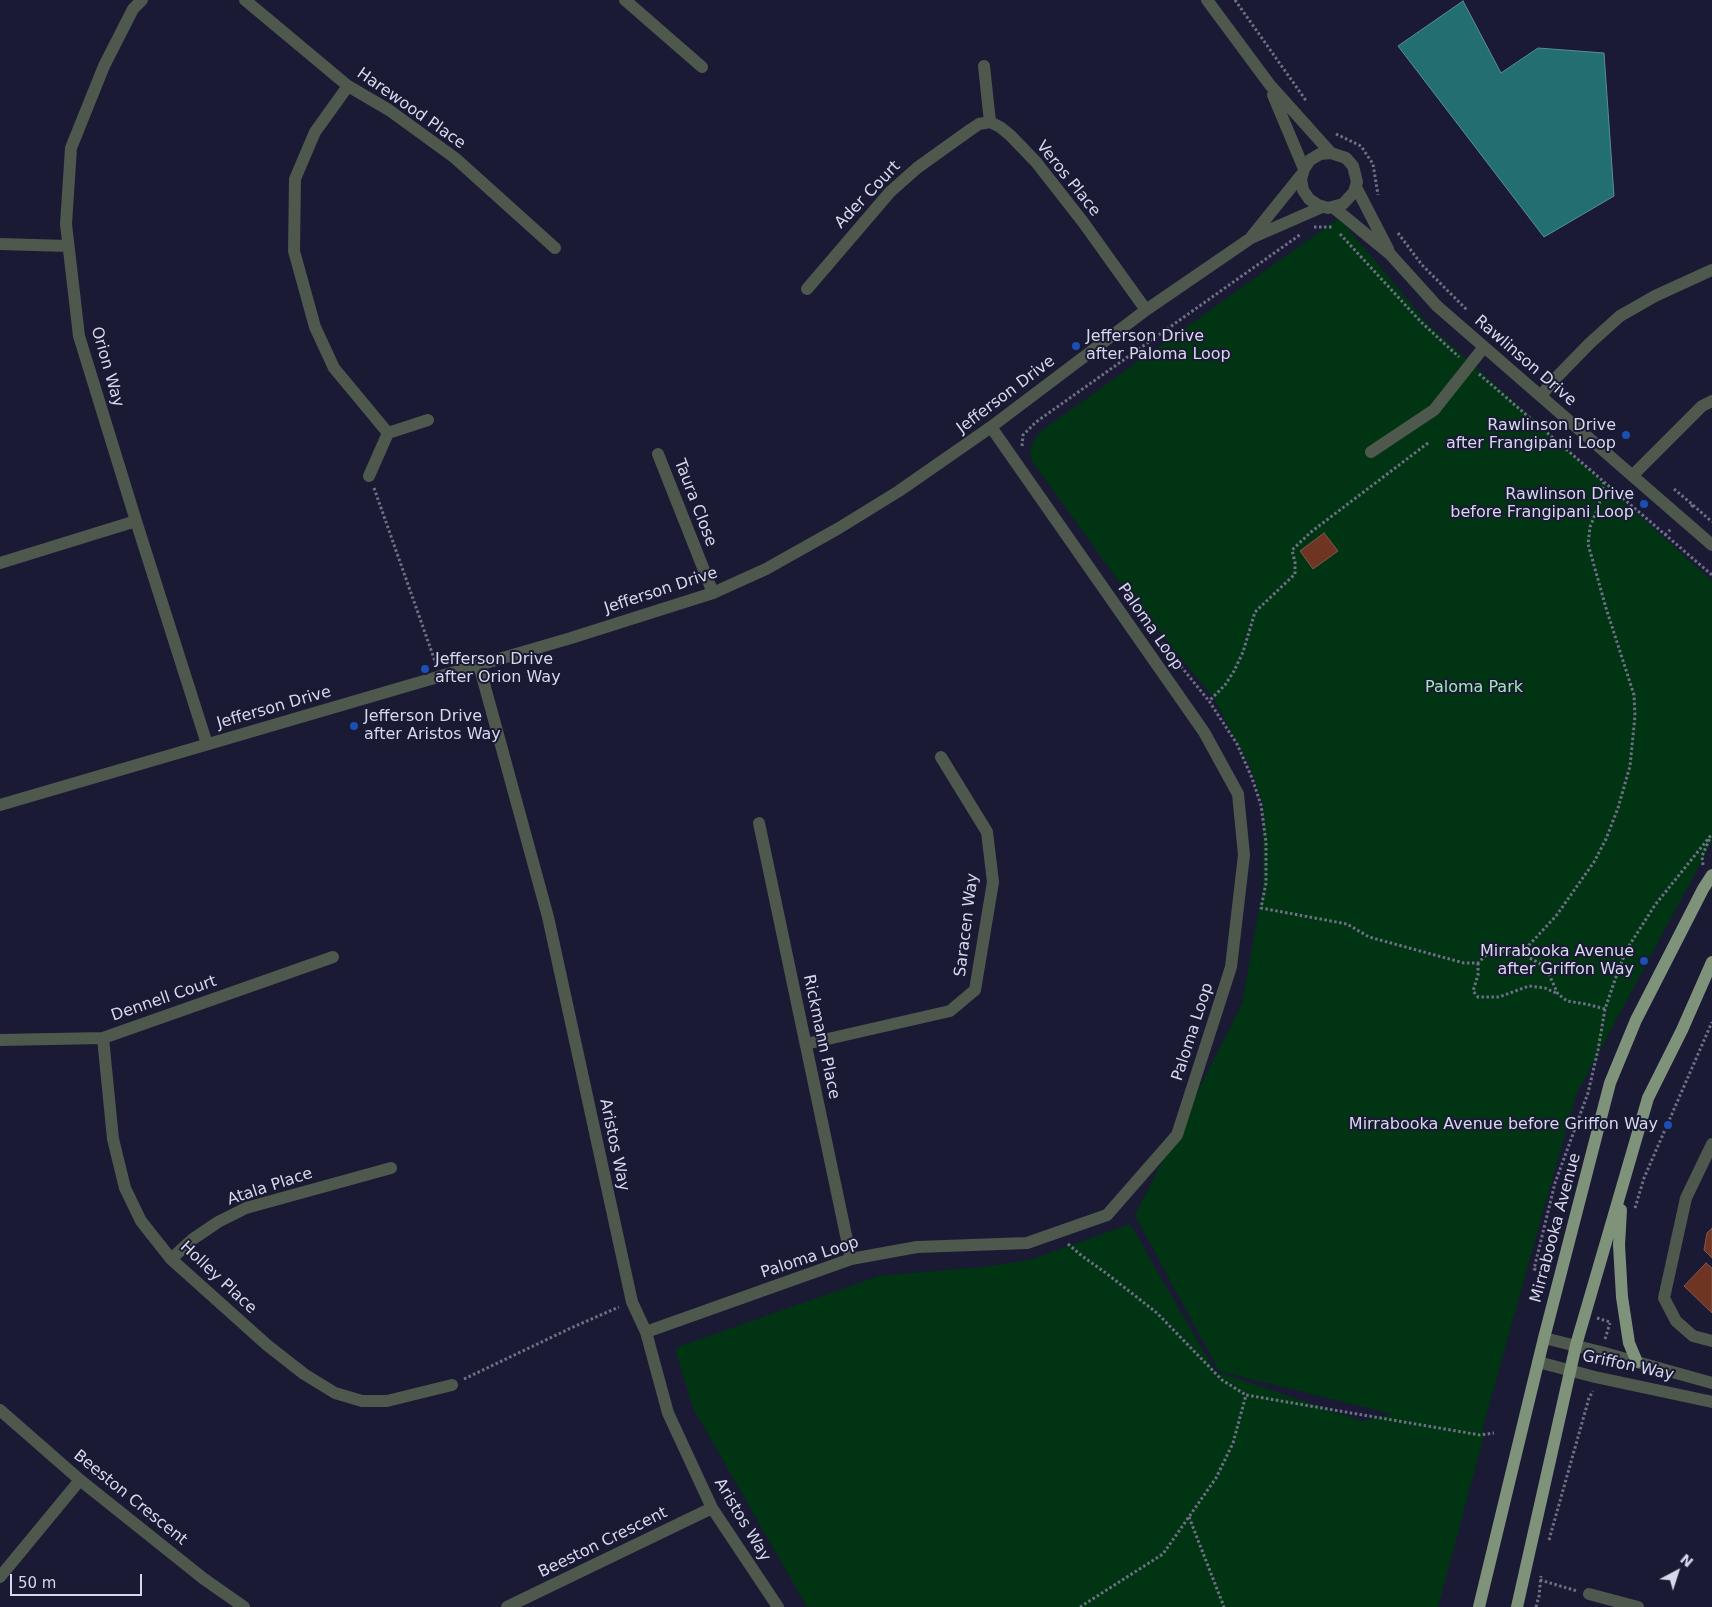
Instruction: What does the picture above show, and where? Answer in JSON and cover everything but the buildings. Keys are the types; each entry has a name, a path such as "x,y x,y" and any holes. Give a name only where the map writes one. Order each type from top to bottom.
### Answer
{"main road":[{"name":"Mirrabooka Avenue","path":"1479,1607 1544,1338 1610,1083 1636,1020 1708,881"},
{"path":"1517,1607 1572,1371 1576,1345 1648,1098 1682,1030 1712,962"},
{"path":"1623,1185 1619,1270 1628,1343 1637,1362"}],"street":[{"name":"Orion Way","path":"142,0 133,9 104,66 71,148 66,224 79,336 207,744"},
{"name":"Harewood Place","path":"245,0 348,86 389,110 455,158 555,248"},
{"path":"625,0 702,67"},
{"name":"Rawlinson Drive","path":"1207,0 1270,85 1331,153 1346,158 1353,166 1356,176 1356,187 1390,254"},
{"path":"984,66 990,122"},
{"name":"Rawlinson Drive","path":"1270,85 1303,171 1302,185 1306,194 1313,202 1328,207 1390,254 1437,306 1712,545"},
{"path":"348,86 315,132 295,179 294,251 315,327 334,368 388,433"},
{"name":"Ader Court","path":"807,289 890,192 917,168 970,130 980,124 990,122"},
{"name":"Veros Place","path":"990,122 1010,135 1036,162 1083,222 1146,310"},
{"path":"1303,171 1315,156 1331,153"},
{"name":"Jefferson Drive","path":"1251,238 1303,171"},
{"path":"1328,207 1347,201 1356,187"},
{"name":"Jefferson Drive","path":"0,805 479,665 713,593 766,569 839,528 899,491 991,427 1146,310 1251,238 1328,207"},
{"path":"0,244 68,246"},
{"path":"1541,396 1590,343 1620,316 1655,296 1712,270"},
{"path":"1371,452 1434,410 1484,347"},
{"path":"1632,475 1702,406 1712,401"},
{"path":"369,476 388,433 428,420"},
{"name":"Paloma Loop","path":"646,1332 851,1258 917,1247 1027,1244 1107,1215 1177,1135 1231,967 1244,855 1238,794 1204,732 991,427"},
{"name":"Taura Close","path":"658,454 713,593"},
{"path":"0,563 136,521"},
{"name":"Aristos Way","path":"479,665 548,917 632,1302 646,1332 668,1413 712,1508 778,1607"},
{"name":"Saracen Way","path":"806,1044 950,1011 975,990 993,882 987,832 941,757"},
{"name":"Rickmann Place","path":"759,823 851,1258"},
{"name":"Dennell Court","path":"0,1040 102,1038 333,957"},
{"name":"Holley Place","path":"102,1038 113,1139 125,1188 140,1220 171,1259 267,1345 304,1374 335,1393 362,1401 387,1401 452,1385"},
{"path":"1712,1144 1686,1198 1664,1298 1676,1321 1693,1336 1712,1341"},
{"name":"Atala Place","path":"171,1259 193,1239 212,1226 246,1208 391,1168"},
{"name":"Griffon Way","path":"1544,1338 1576,1345 1712,1383"},
{"name":"Griffon Way","path":"1538,1362 1712,1402"},
{"name":"Beeston Crescent","path":"0,1410 80,1480 204,1579 243,1607"},
{"path":"0,1577 80,1480"},
{"name":"Beeston Crescent","path":"507,1607 712,1508"},
{"path":"1589,1594 1638,1607"}],"path":[{"path":"1235,0 1311,108"},
{"path":"1332,132 1361,146 1373,164 1378,200"},
{"path":"1395,229 1422,265 1474,317"},
{"path":"1021,449 1023,435 1036,422 1301,233"},
{"path":"1209,702 1225,685 1234,671 1243,652 1255,612 1296,574 1292,550 1311,532 1428,443"},
{"path":"369,476 440,676"},
{"path":"1524,956 1529,945 1556,916 1594,862 1606,839 1618,808 1630,766 1635,716 1634,695 1588,544 1590,527 1599,505 1604,482"},
{"path":"1671,487 1712,522"},
{"path":"1682,518 1692,505"},
{"path":"1666,535 1712,576"},
{"path":"1160,640 1209,702 1237,744 1252,778 1261,805 1266,842 1266,883 1262,908 1347,924 1369,936 1464,963 1478,963 1487,954 1502,951 1516,952 1539,963 1546,970 1558,994"},
{"path":"1708,881 1702,856 1712,834"},
{"path":"1560,1276 1534,1269 1555,1184 1588,1093 1605,1010 1627,949 1655,905 1712,834"},
{"path":"1478,963 1478,975 1473,991 1478,997 1499,997 1529,986 1545,988 1567,1001 1605,1010"},
{"path":"1057,1233 1082,1256 1157,1314 1222,1380 1246,1395 1480,1435 1494,1433"},
{"path":"452,1385 571,1328 632,1302"},
{"path":"1585,1314 1610,1322"},
{"path":"1080,1607 1163,1554 1216,1478 1233,1443 1246,1395"},
{"path":"1189,1516 1224,1607"},
{"path":"1540,1580 1589,1594"}],"green space":[{"name":"Paloma Park","path":"1339,218 1428,324 1712,581 1712,842 1576,1095 1482,1430 1485,1432 1438,1607 807,1607 693,1408 675,1348 879,1276 982,1267 1030,1260 1130,1224 1215,1371 1362,1421 1392,1414 1219,1371 1135,1215 1242,1004 1263,888 1263,804 1249,764 1213,697 1122,586 1032,461 1030,453 1034,440 1041,431"}],"shaded area":[{"path":"1463,1 1501,73 1538,48 1604,53 1614,196 1544,237 1398,46"}],"place":[{"name":"Jefferson Drive after Paloma Loop","path":"1076,346"},
{"name":"Rawlinson Drive after Frangipani Loop","path":"1626,435"},
{"name":"Rawlinson Drive before Frangipani Loop","path":"1644,504"},
{"name":"Jefferson Drive after Orion Way","path":"425,669"},
{"name":"Jefferson Drive after Aristos Way","path":"354,726"},
{"name":"Mirrabooka Avenue after Griffon Way","path":"1644,961"},
{"name":"Mirrabooka Avenue before Griffon Way","path":"1668,1125"}]}
